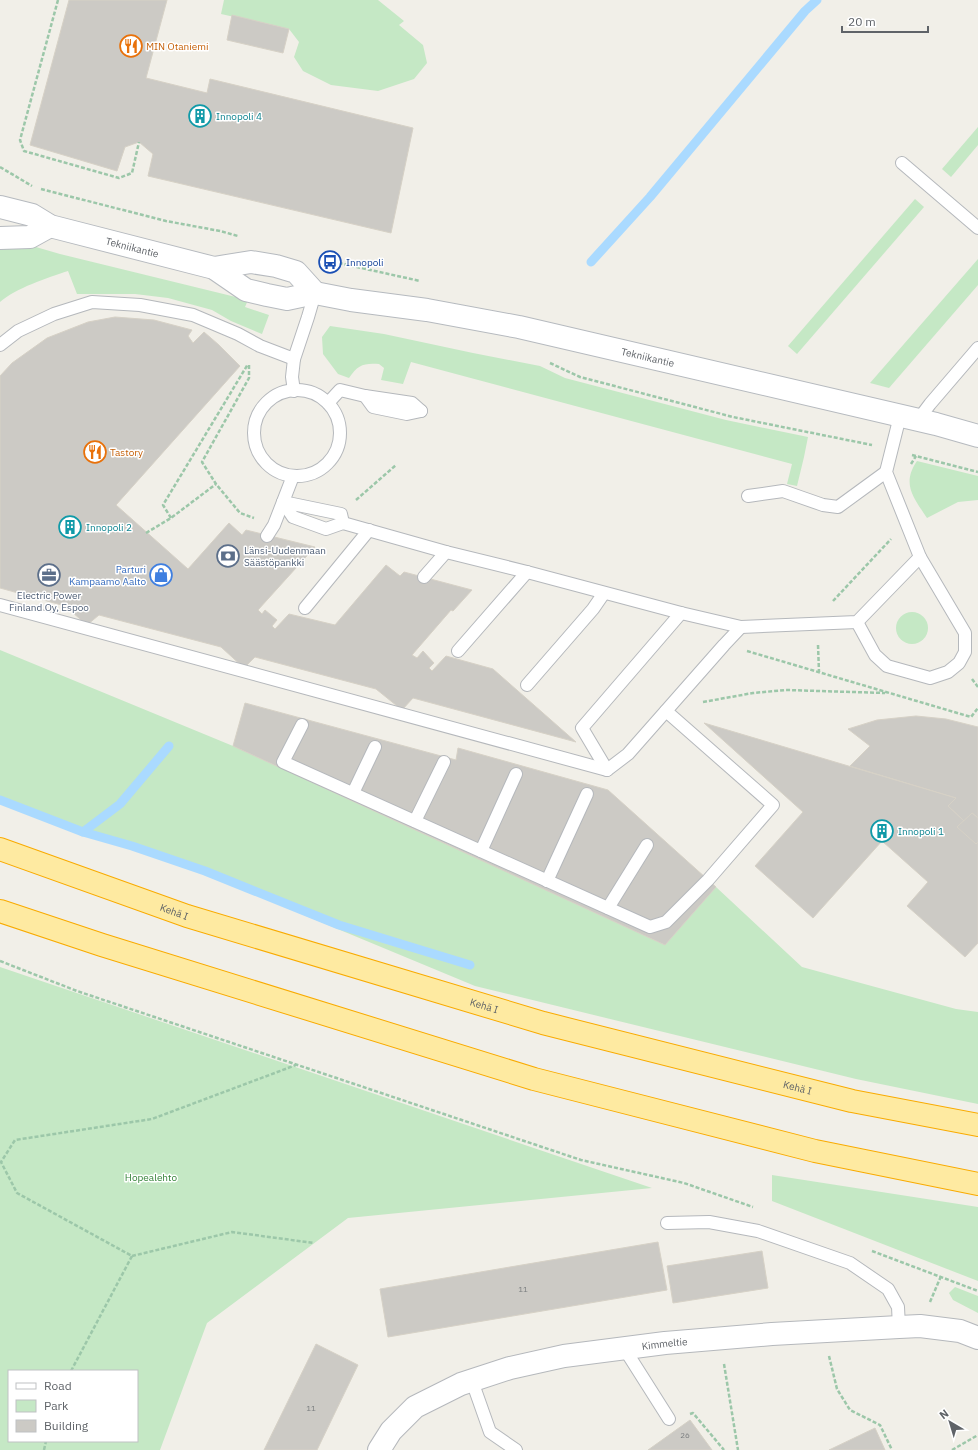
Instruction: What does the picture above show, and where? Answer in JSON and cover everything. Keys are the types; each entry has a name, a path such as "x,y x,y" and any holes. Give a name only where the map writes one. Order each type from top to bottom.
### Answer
{"highway":[{"name":"Kehä I","path":"0,849 187,916 543,1023 852,1102 978,1126"},
{"path":"0,911 102,945 534,1079 815,1151 978,1184"}],"main road":[{"name":"Tekniikantie","path":"0,207 6,207 32,216 50,226 214,268 246,290 287,299 315,293 350,300 427,310 519,327 909,418 978,436"},
{"path":"0,238 30,237 50,226"},
{"name":"Tekniikantie","path":"214,268 251,262 276,266 296,272 315,293"},
{"name":"Kimmeltie","path":"379,1450 391,1431 416,1407 461,1384 510,1368 564,1356 679,1342 920,1326 960,1331 978,1338"}],"lane":[{"path":"902,163 978,228"},
{"path":"294,391 292,377 294,359 315,293"},
{"path":"0,345 18,331 54,314 92,302 133,304 194,315 238,334 260,346 294,359"},
{"path":"748,496 783,491 823,505 838,507 886,472 909,418 930,404 978,348"},
{"path":"328,403 340,390 365,396"},
{"path":"294,391 306,391 318,396 328,403 336,414 340,426 340,439 336,452 329,463 318,471 306,476 293,476 279,472 268,465 259,453 255,440 255,426 260,413 268,402 280,394 294,391"},
{"path":"858,622 875,655 887,666 930,678 948,672 959,663 966,652 965,633 920,556 886,472"},
{"path":"267,536 274,525 293,476"},
{"path":"283,502 341,514 343,523"},
{"path":"283,502 293,517 326,529 343,523 446,552 681,613 741,627 858,622 920,556"},
{"path":"305,608 369,530"},
{"path":"424,577 446,552"},
{"path":"458,651 527,572"},
{"path":"526,685 593,609 604,593"},
{"path":"0,605 607,770"},
{"path":"607,770 582,728 681,613"},
{"path":"607,770 628,754 741,627"},
{"path":"302,725 283,762 650,927 666,922 708,880 773,805 666,711"},
{"path":"353,793 375,747"},
{"path":"415,821 444,762"},
{"path":"481,851 516,774"},
{"path":"547,880 587,794"},
{"path":"608,908 647,845"},
{"path":"666,1224 709,1222 758,1231 850,1263 888,1289 898,1307 899,1327"},
{"path":"624,1348 669,1419"},
{"path":"472,1381 490,1432 516,1450"}],"path":[{"path":"58,0 20,140 24,151 118,178 132,173 139,142"},
{"path":"146,533 171,518 216,484 202,462 249,378 248,362 163,505 171,518"},
{"path":"682,726 703,702 753,693 786,690 890,693"},
{"path":"0,961 77,991 582,1160 684,1183 755,1207"},
{"path":"296,1065 152,1119 15,1140 1,1162 17,1193 132,1256 232,1232 314,1243"},
{"path":"72,1370 132,1256"},
{"path":"822,1332 837,1389 850,1410 880,1425 892,1450"},
{"path":"720,1339 738,1450"},
{"path":"669,1419 693,1413 724,1450"},
{"path":"952,1450 978,1435"}],"green space":[{"path":"224,0 378,0 404,21 399,25 423,45 427,63 414,79 378,91 331,85 303,71 294,57 299,42 289,29 221,14"},
{"path":"978,127 978,145 951,177 942,169"},
{"path":"915,199 924,207 797,354 788,346"},
{"path":"29,245 248,300 245,307 269,315 262,334 231,321 212,310 168,298 135,294 77,294 68,271 41,280 14,292 0,302 0,248"},
{"path":"978,259 978,285 889,388 870,383"},
{"path":"330,326 384,334 540,366 565,378 726,420 808,437 797,486 787,484 792,464 411,362 403,384 381,380 384,368 379,364 361,366 355,370 349,378 338,374 323,354 322,337"},
{"path":"917,461 978,476 978,500 958,502 927,518 911,491 910,477 912,469"},
{"path":"909,612 915,612 924,616 928,628 924,640 915,644 909,644 900,640 896,631 896,625 900,616"},
{"path":"0,650 233,746 665,945 716,887 802,967 956,1009 978,1012 978,1104 856,1079 475,986 239,888 0,797"},
{"name":"Hopealehto","path":"0,967 652,1188 348,1218 207,1323 160,1450 0,1450"},
{"path":"772,1175 978,1207 978,1281 772,1201"},
{"path":"955,1287 978,1296 978,1313 953,1300 949,1293"}],"building":[{"name":"Innopoli 4","path":"69,0 167,0 146,78 207,93 210,79 413,128 391,233 148,176 153,154 139,142 125,147 117,171 30,145"},
{"path":"232,15 289,29 283,53 227,40"},
{"name":"Innopoli 2","path":"115,317 154,320 192,330 188,336 193,343 204,332 240,366 116,505 188,569 229,523 242,535 246,530 315,547 258,610 262,614 265,610 277,620 272,626 275,629 289,614 335,625 386,565 400,576 404,572 472,590 453,611 451,610 412,655 417,658 423,651 434,663 429,668 432,671 446,656 493,669 576,742 413,698 402,710 376,689 255,657 244,668 221,647 99,615 87,625 65,606 0,588 0,376 12,363 47,338 88,322"},
{"path":"245,703 456,760 458,748 608,790 716,887 665,945 233,746"},
{"path":"916,716 946,719 978,727 978,818 972,813 964,821 948,806 956,798 850,766 870,746 848,729 877,720"},
{"name":"Innopoli 1","path":"704,723 956,798 948,806 964,821 972,813 978,818 978,943 965,957 907,906 928,882 882,841 813,918 755,866 803,812"},
{"path":"972,813 978,818 978,842 976,844 957,827"},
{"path":"658,1242 667,1290 388,1337 380,1289"},
{"path":"762,1251 768,1288 673,1303 667,1266"},
{"path":"316,1344 358,1365 317,1450 264,1450"},
{"path":"690,1420 712,1450 648,1450"},
{"path":"875,1428 885,1450 829,1450"}],"waterway":[{"path":"591,262 650,197 805,11 817,0"},
{"path":"83,832 120,804 169,746"},
{"path":"0,800 83,832 132,846 205,871 339,925 470,965"}],"place":[{"name":"MIN Otaniemi","path":"131,46"},
{"name":"Innopoli 4","path":"200,116"},
{"name":"Innopoli","path":"330,262"},
{"name":"Tastory","path":"95,452"},
{"name":"Innopoli 2","path":"70,527"},
{"name":"Länsi-Uudenmaan Säästöpankki","path":"228,556"},
{"name":"Electric Power Finland Oy, Espoo","path":"49,575"},
{"name":"Parturi Kampaamo Aalto","path":"161,575"},
{"name":"Innopoli 1","path":"882,831"}]}
